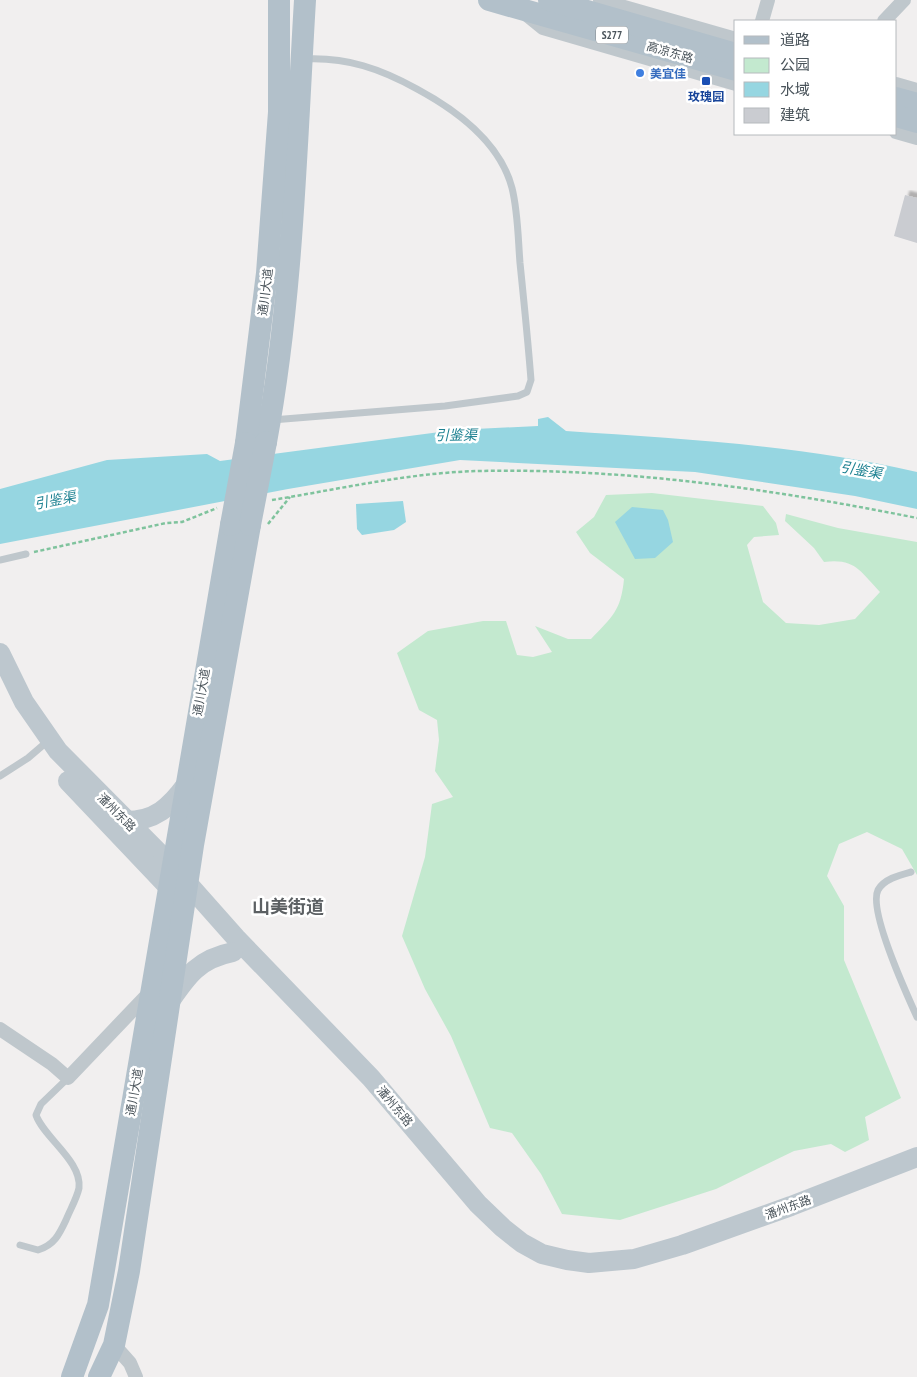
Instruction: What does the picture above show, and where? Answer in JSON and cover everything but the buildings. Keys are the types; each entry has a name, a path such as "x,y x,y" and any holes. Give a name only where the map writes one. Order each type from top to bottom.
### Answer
{"main road":[{"name":"通川大道","path":"258,427 278,131 279,0"},
{"name":"通川大道","path":"99,1377 114,1345 128,1271 158,1000 258,427 284,333 295,200 305,0"},
{"path":"304,27 321,0"},
{"name":"高凉东路","path":"489,0 669,58 734,70"},
{"name":"高凉东路","path":"549,0 734,53"},
{"path":"897,98 917,104"},
{"path":"897,116 917,122"},
{"name":"通川大道","path":"178,885 186,785 241,522"},
{"name":"潘州东路","path":"0,654 45,744 82,777 126,821 233,952 343,1066 485,1227 506,1247 542,1267 580,1274 602,1274 644,1268 776,1223 917,1170"},
{"name":"潘州东路","path":"0,683 96,812 178,885 371,1078 478,1204 503,1228 542,1254 589,1263 614,1262 653,1254 791,1206 917,1157"},
{"path":"126,821 144,819 162,812 186,785"},
{"path":"158,1000 199,965 218,955 233,952"},
{"name":"通川大道","path":"72,1377 98,1305 153,1038"}],"street":[{"path":"600,0 734,38"},
{"path":"762,20 768,0"},
{"path":"885,20 904,0"},
{"path":"669,58 734,83"},
{"path":"897,84 917,90"},
{"path":"897,132 917,138"},
{"path":"0,1029 52,1064 68,1078 158,1000"},
{"path":"114,1345 130,1363 136,1377"}],"lane":[{"path":"258,427 518,396 527,392 531,380 512,187 490,146 465,121 436,100 404,82 370,67 350,61 302,59"},
{"path":"0,560 26,554"},
{"path":"0,776 45,744"},
{"path":"911,872 886,882 879,888 877,894 883,932 917,1017"},
{"path":"20,1245 38,1250 51,1244 59,1234 79,1190 78,1176 72,1165 42,1126 36,1115 41,1104 68,1078"}],"path":[{"path":"264,501 421,475 477,471 616,473 705,482 840,502 917,518"},
{"path":"26,554 166,523 241,522 291,496"}],"green space":[{"path":"652,493 763,506 776,523 779,535 754,537 747,545 763,602 786,623 819,625 855,619 880,592 862,572 850,564 834,561 824,562 814,548 785,521 786,514 838,528 917,542 917,875 902,849 867,832 839,844 827,876 844,906 844,960 901,1098 865,1117 869,1140 845,1152 831,1144 794,1151 716,1189 620,1220 562,1214 541,1174 512,1133 490,1128 451,1036 425,989 402,936 425,857 432,804 453,797 435,771 439,740 437,720 419,710 397,653 428,631 483,621 506,621 517,655 533,657 552,652 535,626 568,639 591,639 605,625 618,606 624,579 590,553 576,532 594,517 606,495"}],"water":[{"name":"引鉴渠","path":"548,417 566,431 699,440 787,449 830,455 917,472 917,509 855,496 695,472 460,460 288,489 0,544 0,489 107,460 207,454 220,461 455,430 538,426 538,419"},
{"path":"403,501 406,522 394,530 362,535 357,529 356,504"},
{"path":"632,507 663,510 668,520 673,542 655,558 635,559 615,522"}],"place":[{"name":"美宜佳","path":"640,73"},
{"name":"玫瑰园","path":"706,81"}],"district":[{"name":"山美街道","path":"288,906"}]}
